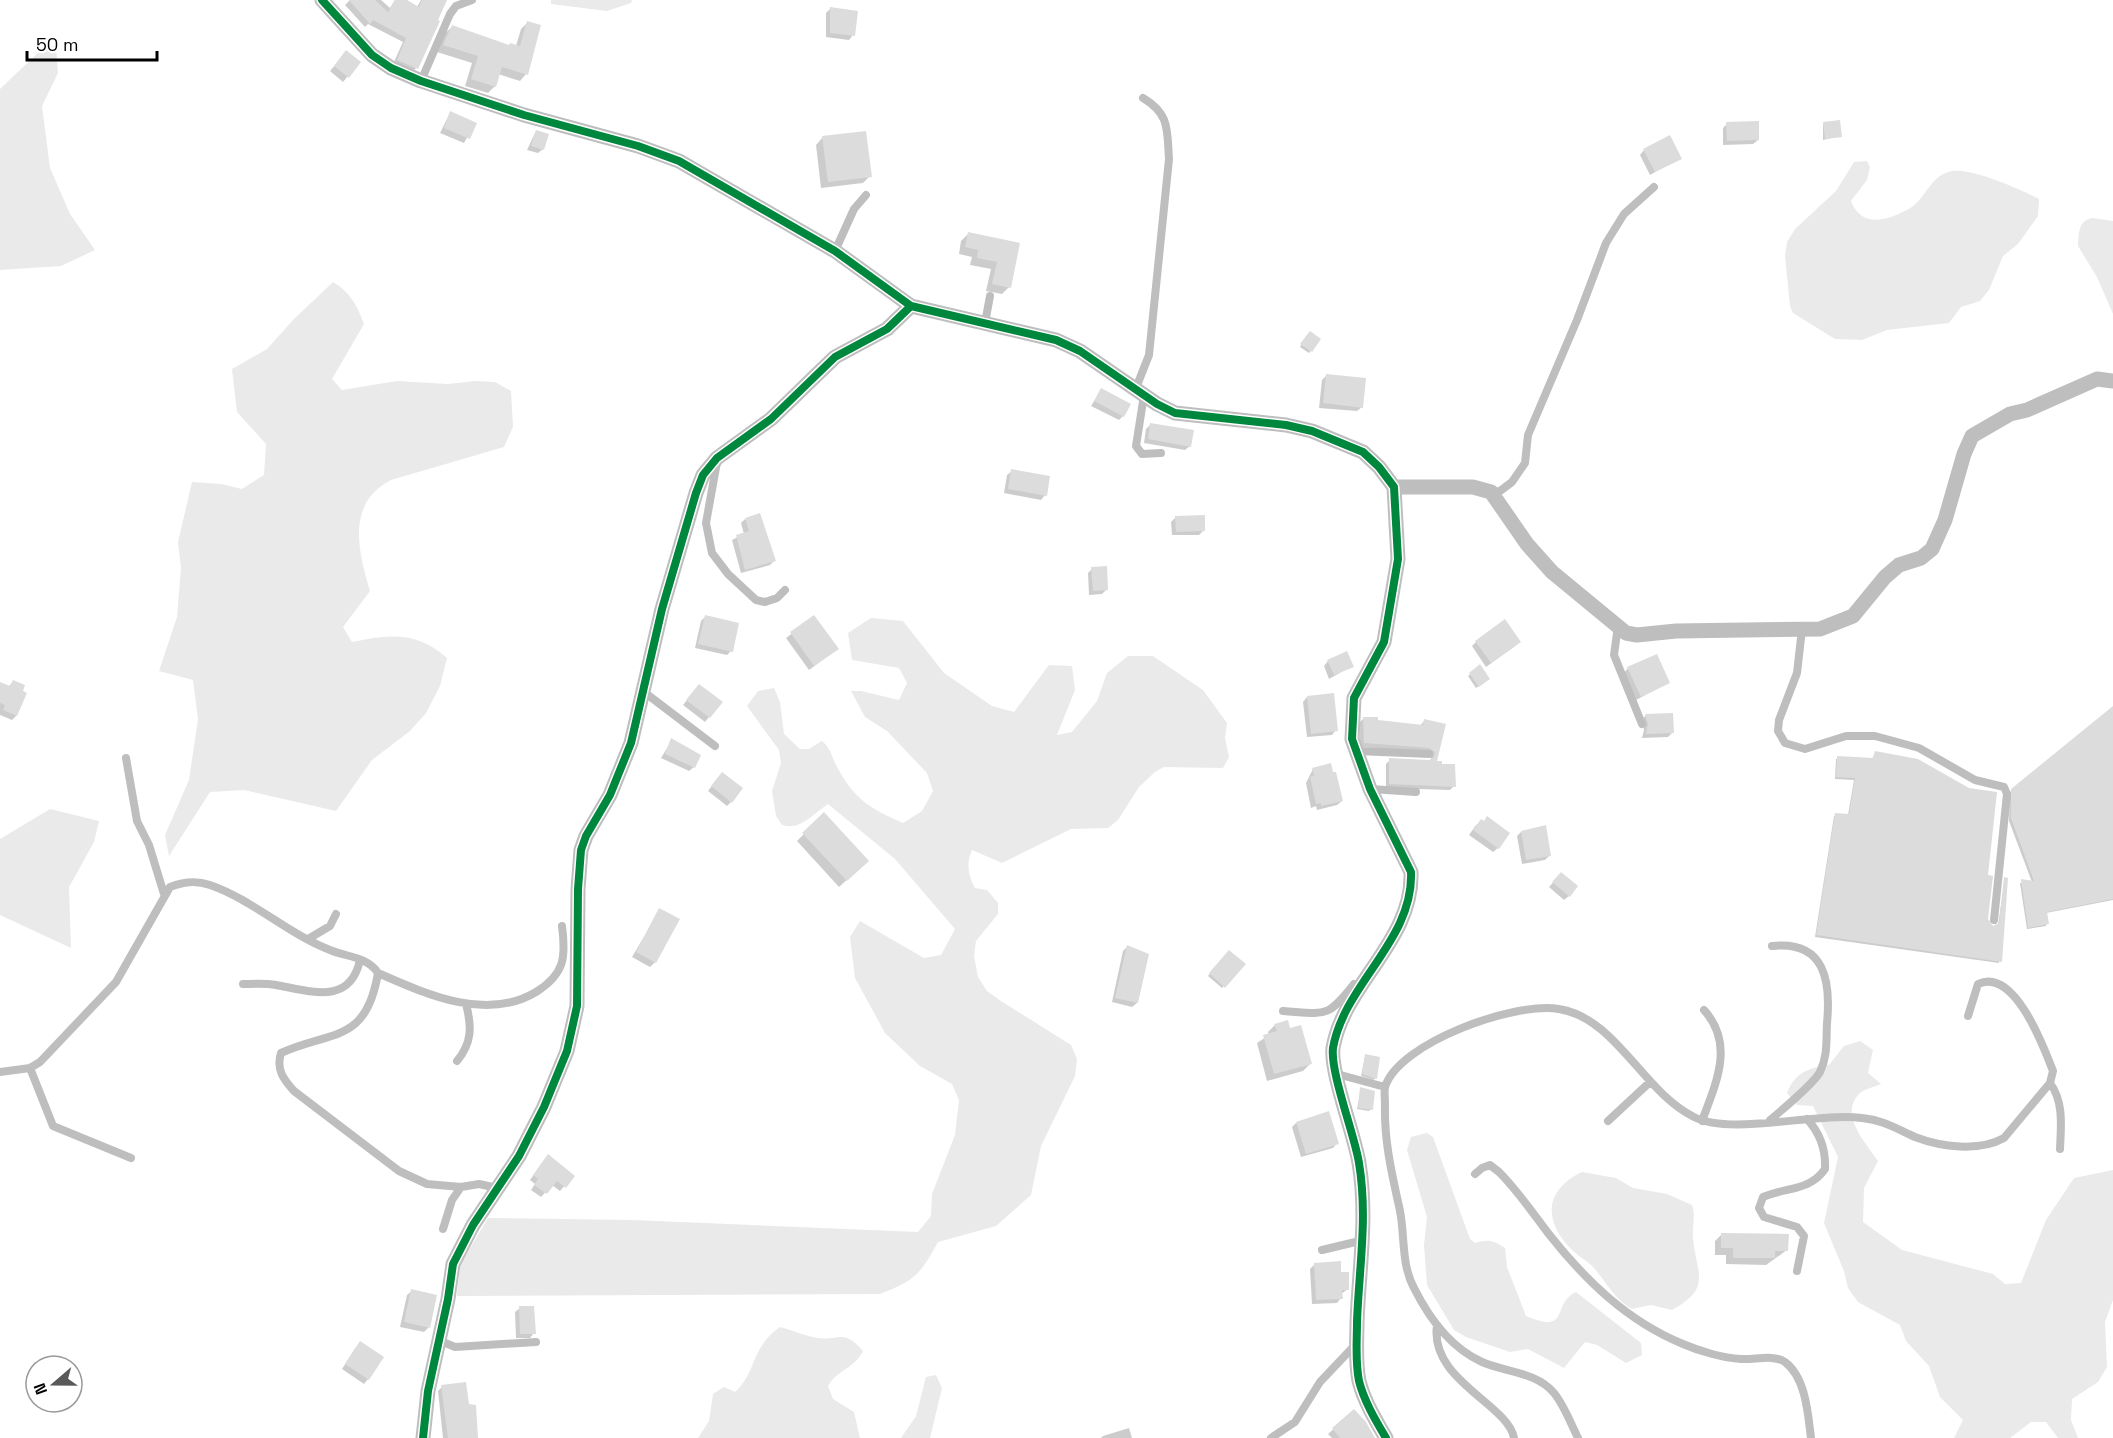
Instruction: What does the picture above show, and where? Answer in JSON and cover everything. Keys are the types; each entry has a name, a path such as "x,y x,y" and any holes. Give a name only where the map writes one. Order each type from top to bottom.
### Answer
{"street":[{"path":"322,0 372,55 391,68 421,81 679,161 835,251 911,306 1056,340 1080,351 1175,413 1260,421 1312,431 1363,452 1379,467 1394,487 1398,559 1389,624 1384,642 1354,698 1351,718 1354,749 1370,789 1411,872 1410,899 1386,946 1339,1026 1333,1051 1359,1160 1364,1196 1364,1240 1357,1343 1359,1381 1386,1438"},
{"path":"423,1438 438,1340 448,1299 453,1264 473,1225 519,1156 544,1107 567,1051 577,1006 578,889 581,850 586,836 610,795 631,743 662,609 689,509 704,475 717,458 771,419 835,357 887,329 911,306"},
{"path":"1394,487 1473,487 1491,492 1527,544 1552,572 1626,633 1637,635 1676,631 1820,629 1852,616 1885,577 1899,566 1922,558 1932,549 1945,520 1964,454 1972,436 2010,414 2027,410 2097,379 2113,381"}],"lane":[{"path":"421,81 450,14 456,6 472,0"},
{"path":"1143,98 1162,113 1167,129 1169,159 1149,355 1140,391 1136,446 1142,454 1161,453"},
{"path":"1491,492 1500,490 1512,482 1525,463 1528,435 1577,320 1606,243 1624,214 1654,187"},
{"path":"835,251 854,209 866,195"},
{"path":"985,323 990,296"},
{"path":"717,458 706,523 712,553 728,574 756,600 765,602 777,598 785,590"},
{"path":"1618,626 1614,655 1642,724"},
{"path":"1802,629 1797,673 1779,720 1779,738 1785,743 1805,749 1846,736 1875,736 1919,748 1975,780 2004,787 2007,794 1994,920"},
{"path":"644,692 715,746"},
{"path":"1354,749 1360,753 1429,754"},
{"path":"126,758 137,821 149,845 164,894"},
{"path":"1370,789 1416,792"},
{"path":"0,1072 30,1068 40,1062 116,982 164,894 170,887 186,881 209,884 268,913 329,950 373,965 378,973 440,998 466,1004 493,1005 524,999 547,985 560,971 565,951 562,926"},
{"path":"308,939 330,926 336,914"},
{"path":"1283,1011 1320,1013 1338,1006 1386,946"},
{"path":"1769,1121 1818,1075 1827,1055 1830,1001 1828,978 1815,959 1802,948 1772,946"},
{"path":"243,984 274,984 300,991 330,992 347,987 357,975 360,960"},
{"path":"378,973 370,1004 356,1024 340,1035 281,1053 278,1064 284,1080 305,1102 399,1171 427,1184 460,1186 479,1184 497,1188"},
{"path":"1578,1438 1554,1393 1535,1378 1480,1361 1457,1347 1437,1325 1412,1286 1403,1251 1401,1213 1386,1152 1385,1087 1394,1072 1444,1034 1460,1027 1528,1010 1556,1008 1582,1014 1602,1030 1672,1104 1716,1126 1862,1117 1884,1121 1917,1137 1974,1147 1994,1144 2004,1138 2050,1083 2054,1071 2012,992 2000,982 1986,980 1978,984 1968,1016"},
{"path":"457,1061 469,1047 471,1030 466,1004"},
{"path":"1702,1121 1722,1057 1721,1040 1714,1022 1704,1010"},
{"path":"30,1068 53,1126 131,1158"},
{"path":"1337,1074 1385,1087"},
{"path":"1608,1121 1650,1082"},
{"path":"2050,1083 2057,1093 2061,1112 2060,1149"},
{"path":"1797,1271 1804,1236 1797,1227 1764,1217 1759,1208 1763,1197 1775,1191 1810,1185 1825,1169 1822,1142 1816,1129 1807,1119"},
{"path":"1475,1174 1490,1165 1499,1172 1575,1264 1620,1308 1642,1324 1686,1346 1739,1359 1783,1360 1793,1369 1803,1391 1811,1438"},
{"path":"443,1229 452,1200 460,1186"},
{"path":"1322,1250 1364,1240"},
{"path":"1437,1325 1438,1350 1473,1394 1503,1421 1514,1438"},
{"path":"438,1340 455,1347 536,1342"},
{"path":"1271,1438 1295,1422 1320,1382 1357,1343"},
{"path":"1573,1428 1573,1438"}],"shaded area":[{"path":"551,0 632,0 631,3 607,11 551,4"},
{"path":"56,46 58,73 42,106 50,168 70,214 95,250 61,266 0,270 0,89 44,47"},
{"path":"1867,161 1870,167 1867,180 1851,201 1862,216 1869,219 1877,220 1895,216 1912,207 1934,181 1952,171 1984,176 2039,199 2038,216 2018,244 2003,256 1989,290 1980,301 1961,307 1949,323 1887,330 1862,340 1835,339 1793,313 1790,306 1785,256 1787,242 1795,229 1836,191 1854,162"},
{"path":"2092,218 2113,221 2113,314 2097,277 2078,246 2082,225"},
{"path":"333,282 352,300 364,324 332,379 342,390 397,381 448,384 475,381 495,382 511,391 513,427 504,447 391,480 367,501 361,515 360,544 370,591 343,627 352,642 378,637 402,637 414,639 436,649 447,658 440,686 426,713 410,731 372,760 336,811 244,790 210,792 169,856 165,835 189,780 198,719 193,680 159,671 177,617 181,568 178,542 192,482 221,484 242,489 264,475 266,444 237,412 232,369 267,349 293,320"},
{"path":"871,618 903,621 944,673 992,706 1014,712 1049,665 1072,666 1075,690 1057,735 1072,732 1097,701 1107,673 1128,656 1153,656 1203,690 1227,723 1225,738 1229,757 1223,768 1164,767 1139,787 1118,820 1108,828 1071,829 1002,863 972,850 968,865 975,888 987,890 998,903 998,914 976,941 974,956 978,977 987,991 1071,1045 1077,1059 1075,1076 1041,1146 1031,1195 996,1226 938,1242 915,1276 880,1294 457,1296 460,1265 488,1218 632,1220 918,1232 931,1216 932,1194 955,1135 959,1100 952,1084 920,1066 885,1033 855,978 850,937 860,921 924,958 941,955 955,929 895,859 828,804 801,824 782,825 776,816 772,791 781,763 779,750 747,706 758,691 774,688 780,702 784,734 800,749 809,749 822,741 829,749 849,786 864,801 881,812 903,823 922,811 933,791 927,773 887,731 865,717 851,691 861,691 899,700 907,683 899,668 852,660 848,633"},
{"path":"50,809 99,821 94,842 69,887 71,948 0,915 0,839"},
{"path":"1860,1041 1873,1050 1868,1073 1881,1084 1859,1094 1852,1111 1856,1129 1878,1161 1864,1188 1863,1222 1902,1250 1993,1274 2005,1284 2021,1283 2046,1220 2074,1178 2113,1170 2113,1300 2105,1322 2107,1367 2098,1382 2072,1399 2071,1420 2078,1438 2058,1438 2046,1422 2031,1422 2010,1438 1954,1438 1963,1420 1940,1397 1929,1366 1906,1341 1900,1325 1858,1302 1848,1288 1844,1271 1824,1223 1838,1157 1813,1106 1797,1105 1787,1093 1798,1076 1814,1068 1829,1065 1844,1046"},
{"path":"1427,1133 1433,1137 1470,1239 1475,1243 1490,1241 1505,1248 1507,1267 1526,1316 1540,1321 1555,1320 1564,1303 1576,1292 1641,1343 1642,1355 1626,1363 1597,1345 1585,1342 1564,1368 1528,1349 1510,1352 1466,1337 1454,1330 1427,1285 1424,1245 1427,1217 1407,1150 1411,1137"},
{"path":"1582,1172 1616,1178 1633,1188 1667,1194 1692,1205 1693,1238 1699,1279 1693,1294 1685,1302 1672,1310 1651,1305 1632,1309 1620,1300 1594,1268 1563,1239 1552,1217 1554,1197 1569,1179"},
{"path":"780,1327 817,1338 846,1338 863,1351 860,1357 836,1376 828,1386 833,1399 854,1412 860,1438 698,1438 709,1421 713,1394 724,1387 735,1392 747,1376 763,1343"},
{"path":"936,1375 942,1388 930,1438 901,1438 916,1416 926,1377"}],"building":[{"path":"349,0 375,0 388,12 395,0 407,0 419,7 422,0 447,0 418,69 397,60 406,38 373,20 370,24"},
{"path":"830,7 858,11 855,36 830,33"},
{"path":"527,21 541,25 528,75 502,67 496,87 471,79 478,56 443,45 452,25 509,45 510,43 520,46"},
{"path":"346,50 361,62 349,78 334,66"},
{"path":"450,111 477,123 470,139 444,128"},
{"path":"1840,120 1842,137 1825,139 1823,122"},
{"path":"1759,121 1759,140 1727,141 1726,122"},
{"path":"536,130 549,134 544,150 531,146"},
{"path":"866,131 872,177 828,182 822,136"},
{"path":"1670,135 1682,159 1655,172 1643,149"},
{"path":"968,232 1020,243 1011,288 992,284 997,262 977,258 978,250 965,247"},
{"path":"1310,331 1321,339 1312,352 1300,344"},
{"path":"1326,374 1366,378 1363,408 1323,403"},
{"path":"1101,388 1131,404 1124,417 1094,401"},
{"path":"1150,423 1194,430 1191,447 1148,439"},
{"path":"1011,469 1050,476 1047,496 1008,489"},
{"path":"760,513 776,561 745,570 736,535 749,531 745,518"},
{"path":"1205,515 1205,531 1176,532 1175,516"},
{"path":"1107,566 1108,590 1093,591 1091,567"},
{"path":"705,615 739,623 733,652 698,644"},
{"path":"814,615 839,649 814,666 790,632"},
{"path":"1505,619 1521,642 1491,663 1475,641"},
{"path":"1347,651 1354,667 1334,675 1327,660"},
{"path":"1657,654 1670,683 1641,697 1627,667"},
{"path":"1480,664 1490,679 1479,687 1469,673"},
{"path":"13,680 25,685 23,691 27,693 17,716 3,710 5,705 0,703 0,682 10,686"},
{"path":"699,684 723,702 710,718 686,700"},
{"path":"1334,693 1338,731 1311,734 1307,696"},
{"path":"2113,706 2113,899 2047,912 2049,924 2028,928 2021,879 2034,881 2011,818 2011,789"},
{"path":"1673,713 1674,733 1646,734 1648,724 1645,714"},
{"path":"1363,717 1378,717 1378,720 1423,725 1424,719 1446,724 1437,761 1442,761 1442,764 1455,764 1456,787 1389,784 1389,758 1429,760 1434,757 1435,752 1429,748 1364,743"},
{"path":"671,738 701,755 695,768 665,754"},
{"path":"1875,751 1918,759 1969,788 1997,792 1988,875 1993,876 1988,919 1993,926 1999,923 2004,877 2008,878 2002,962 1816,935 1835,813 1849,814 1855,778 1836,777 1837,756 1873,758"},
{"path":"1331,763 1333,772 1336,772 1343,801 1321,806 1321,803 1316,804 1310,777 1314,776 1312,768"},
{"path":"722,772 743,788 732,803 711,786"},
{"path":"824,812 869,861 847,881 802,833"},
{"path":"1487,816 1510,833 1499,849 1473,830 1481,819 1484,821"},
{"path":"1546,825 1551,856 1526,860 1521,831"},
{"path":"1561,872 1578,886 1570,897 1552,882"},
{"path":"659,908 680,919 656,963 636,952"},
{"path":"1127,945 1149,954 1138,1003 1115,998"},
{"path":"1229,950 1246,964 1225,988 1209,973"},
{"path":"1288,1020 1290,1028 1301,1025 1312,1064 1274,1074 1263,1035 1277,1031 1274,1024"},
{"path":"1365,1054 1380,1057 1377,1079 1362,1074"},
{"path":"1360,1087 1375,1091 1373,1110 1358,1108"},
{"path":"1329,1111 1339,1144 1306,1154 1296,1122"},
{"path":"548,1154 575,1176 566,1188 557,1181 547,1194 534,1185 538,1179 533,1175"},
{"path":"1721,1233 1789,1234 1788,1251 1775,1251 1775,1258 1733,1258 1733,1248 1721,1248"},
{"path":"1341,1261 1341,1272 1349,1272 1349,1290 1342,1290 1343,1299 1316,1300 1314,1263"},
{"path":"411,1289 437,1295 430,1328 404,1322"},
{"path":"519,1306 534,1306 536,1334 520,1334"},
{"path":"360,1341 384,1357 369,1380 345,1364"},
{"path":"466,1382 469,1404 476,1405 478,1438 448,1438 441,1385"},
{"path":"1354,1409 1366,1422 1375,1438 1340,1438 1332,1428"}],"cycle path":[{"path":"322,0 372,55 391,68 421,81 524,115 638,146 679,161 835,251 911,306 1056,340 1080,351 1157,404 1175,413 1286,425 1312,431 1363,452 1379,467 1394,487 1398,559 1384,642 1354,698 1352,739 1370,789 1411,872 1409,896 1402,919 1391,941 1350,1003 1333,1048 1335,1072 1357,1151 1362,1183 1363,1223 1357,1322 1358,1374 1367,1403 1386,1438"},
{"path":"423,1438 428,1391 448,1299 453,1264 473,1225 519,1156 544,1107 567,1051 577,1006 578,889 581,850 586,836 610,795 631,743 662,609 703,475 717,458 771,419 835,357 887,329 911,306"}]}
